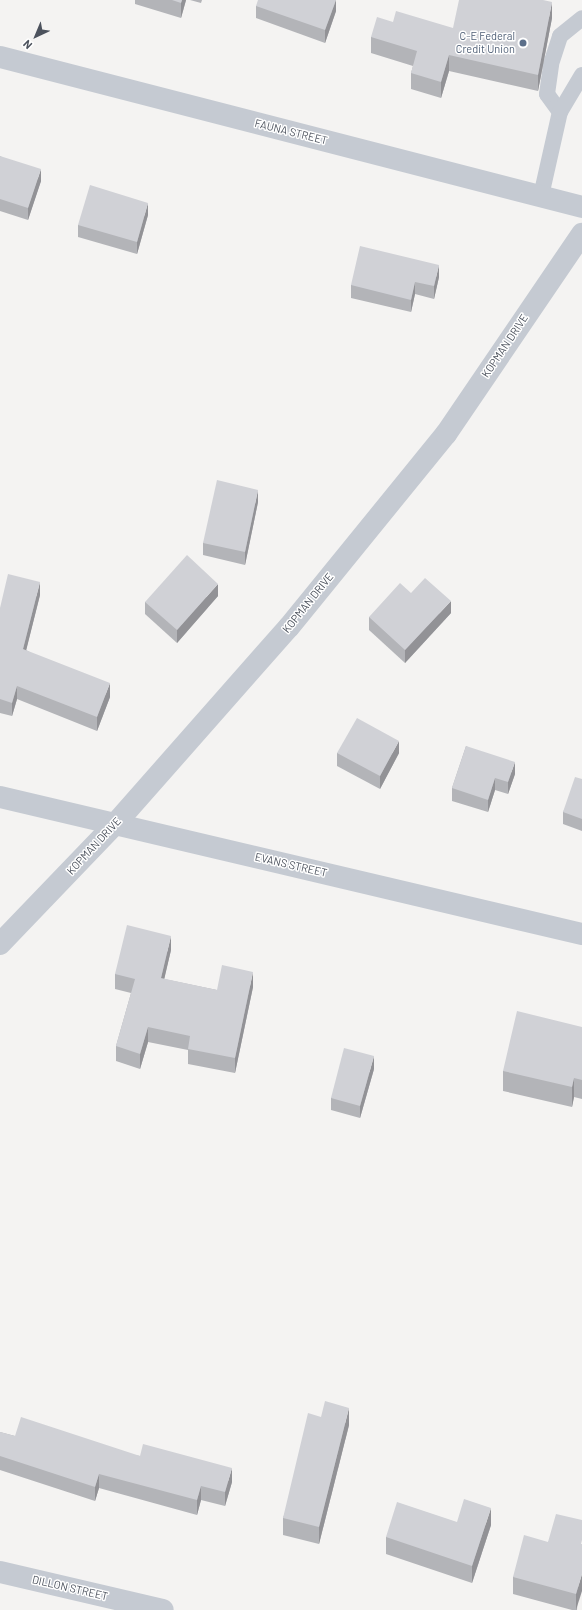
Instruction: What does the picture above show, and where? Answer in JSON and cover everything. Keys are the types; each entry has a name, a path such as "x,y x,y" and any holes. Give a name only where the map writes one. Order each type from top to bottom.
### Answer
{"street":[{"name":"FAUNA STREET","path":"0,57 582,207"},
{"name":"KOPMAN DRIVE","path":"0,944 116,823 289,628 446,434 582,234"},
{"name":"EVANS STREET","path":"0,797 116,823 582,934"},
{"name":"DILLON STREET","path":"0,1572 163,1610"}],"lane":[{"path":"560,112 547,94 551,64 560,36 582,18"},
{"path":"541,196 560,112 582,75"}],"building":[{"path":"172,0 182,0 181,3"},
{"path":"258,0 336,0 325,30 256,6"},
{"path":"459,0 543,0 552,2 538,75 449,55 441,82 411,73 417,51 371,37 377,17 393,22 396,11 453,28"},
{"path":"0,156 41,169 28,208 0,199"},
{"path":"90,185 148,203 137,242 78,225"},
{"path":"360,246 439,265 434,286 415,282 411,300 351,285"},
{"path":"217,480 258,490 245,552 203,543"},
{"path":"187,555 218,584 177,630 145,602"},
{"path":"8,574 40,582 23,649 110,683 97,717 17,686 12,703 0,699 0,608"},
{"path":"425,578 451,601 405,650 369,617 400,583 411,593"},
{"path":"357,718 399,741 380,776 337,753"},
{"path":"466,746 515,762 508,782 495,778 488,800 452,788"},
{"path":"575,777 582,779 582,819 563,812"},
{"path":"127,925 171,936 161,978 217,990 222,965 253,972 235,1058 188,1049 190,1036 148,1027 140,1054 116,1046 135,979 115,974"},
{"path":"517,1011 582,1027 582,1080 574,1078 572,1087 503,1071"},
{"path":"344,1048 374,1056 360,1106 331,1098"},
{"path":"325,1401 349,1408 319,1527 283,1518 308,1413 321,1417"},
{"path":"21,1417 140,1456 143,1444 232,1468 225,1492 201,1486 197,1500 99,1474 95,1487 0,1456 0,1432 15,1436"},
{"path":"464,1499 491,1508 472,1566 386,1537 397,1502 457,1522"},
{"path":"556,1514 582,1520 582,1574 576,1594 513,1577 524,1535 548,1542"}],"place":[{"name":"C-E Federal Credit Union","path":"523,43"}]}
